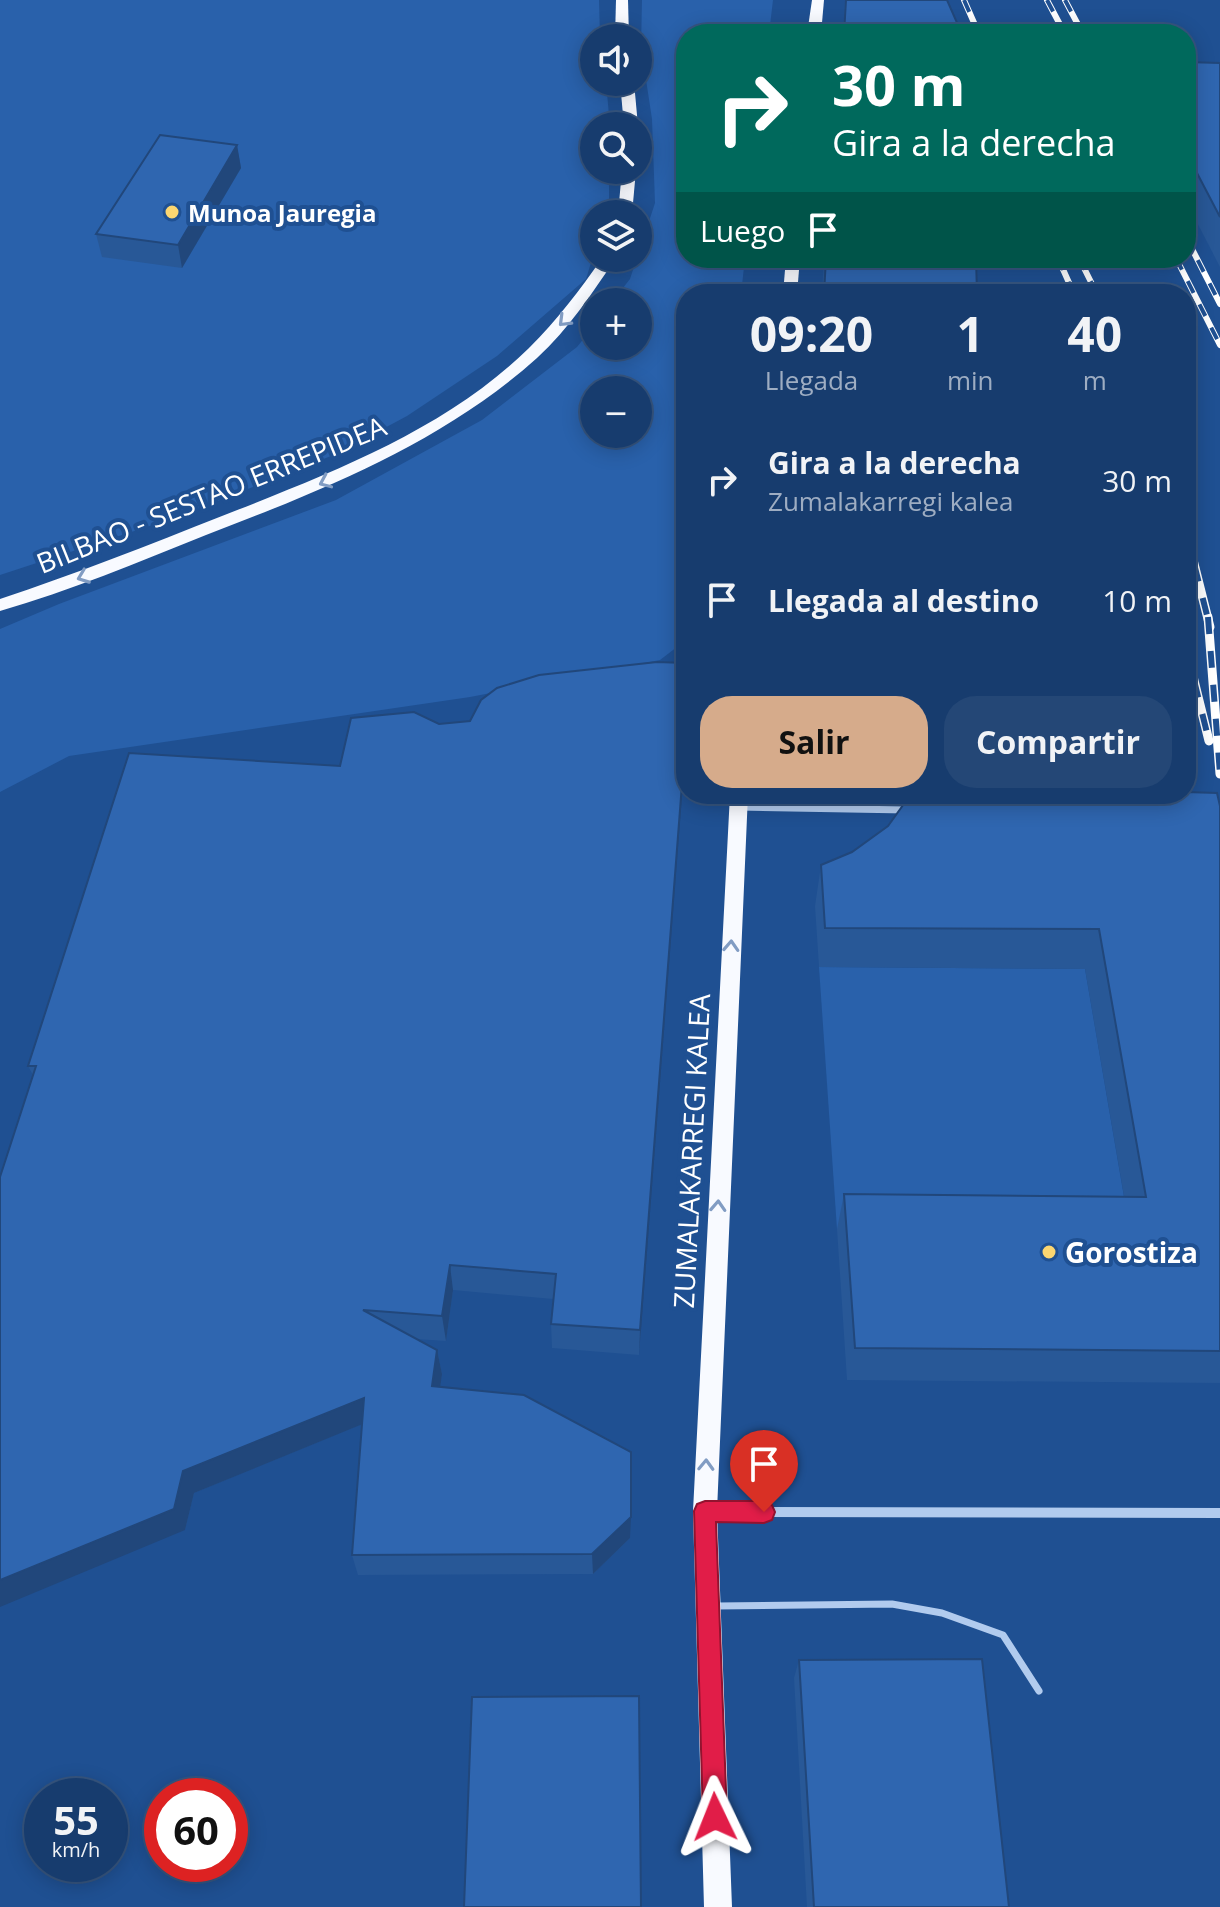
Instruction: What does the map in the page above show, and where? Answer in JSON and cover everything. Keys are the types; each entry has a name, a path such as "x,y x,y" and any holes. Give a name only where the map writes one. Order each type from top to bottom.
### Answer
{"main road":[{"path":"622,0 622,24"},
{"path":"815,24 818,0"},
{"name":"BILBAO - SESTAO ERREPIDEA","path":"0,605 73,581 272,503 396,449 460,410 521,363 573,313 600,272"},
{"name":"ZUMALAKARREGI KALEA","path":"718,1907 705,1511 738,804"}],"street":[{"path":"797,804 915,810"},
{"path":"705,1511 1220,1513"}],"lane":[{"path":"708,1606 892,1604 942,1613 1003,1635 1039,1691"}],"shaded area":[{"path":"0,0 599,0 600,24 580,24 580,96 607,96 609,112 580,112 580,184 609,184 609,200 580,200 580,272 588,272 586,279 497,356 407,416 336,454 177,517 0,575"},
{"path":"642,0 773,0 770,24 676,24 676,268 744,268 742,284 676,284 676,648 660,660 470,697 69,756 0,792 0,629 336,500 482,420 580,343 580,360 652,360 652,288 623,288 632,272 652,272 652,212 655,203 652,112 648,96 652,96 652,24 641,24"},
{"path":"819,967 1085,969 1130,1232 837,1229"}],"building":[{"path":"846,0 947,0 958,24 845,24"},
{"path":"1196,62 1220,63 1220,217 1196,171"},
{"name":"Munoa Jauregia","path":"160,135 237,145 178,245 96,234"},
{"path":"825,268 976,268 977,284 825,284"},
{"path":"676,663 676,804 680,804 640,1330 551,1324 556,1274 450,1265 442,1316 363,1310 437,1350 432,1386 524,1395 631,1452 631,1517 592,1554 352,1555 364,1398 183,1471 174,1509 0,1580 0,1177 36,1066 28,1066 129,753 340,766 351,718 414,712 439,724 470,721 481,700 497,688 539,675"},
{"path":"1196,792 1217,793 1220,806 1220,1351 855,1348 844,1194 1146,1197 1099,929 825,928 821,865 852,852 888,826 904,804 1196,804"},
{"path":"982,1659 1009,1907 814,1907 799,1660"},
{"path":"639,1696 641,1907 464,1907 472,1697"}],"railway":[{"path":"964,0 975,24"},
{"path":"1047,0 1060,24"},
{"path":"1065,0 1078,24"},
{"path":"1196,257 1220,304"},
{"path":"1062,268 1070,284"},
{"path":"1084,268 1092,284"},
{"path":"1181,268 1189,284"},
{"path":"1196,298 1220,345"},
{"path":"1196,572 1208,620"},
{"path":"1208,620 1210,627"},
{"path":"1208,620 1220,774"},
{"path":"1196,688 1209,741"}],"place":[{"name":"Munoa Jauregia","path":"172,212"},
{"name":"Gorostiza","path":"1049,1252"}],"route":[{"path":"715,1817 705,1511 764,1512"}]}
